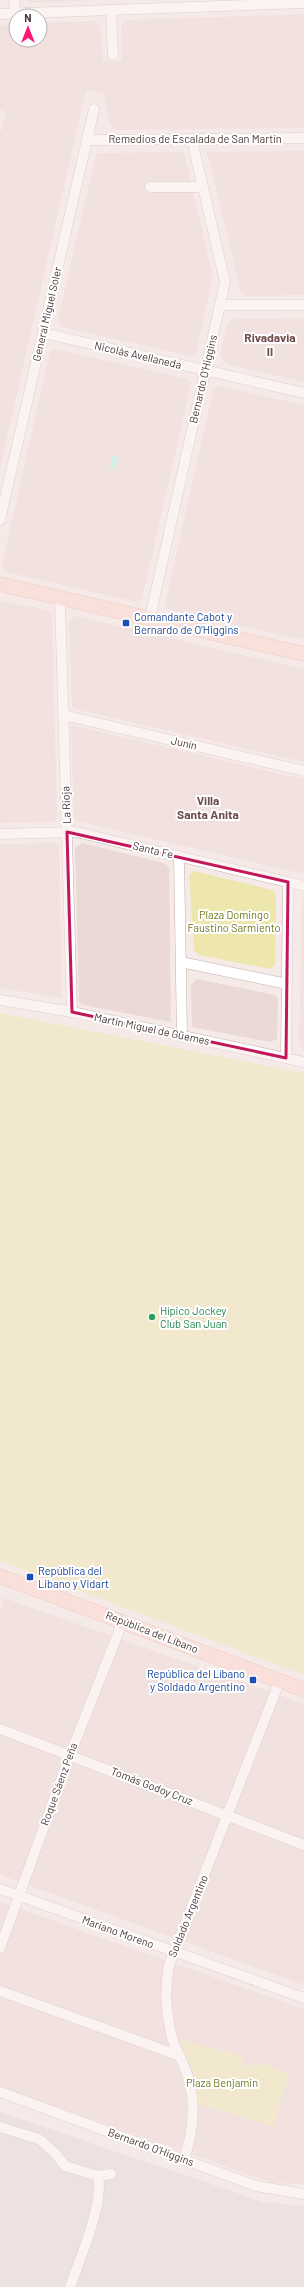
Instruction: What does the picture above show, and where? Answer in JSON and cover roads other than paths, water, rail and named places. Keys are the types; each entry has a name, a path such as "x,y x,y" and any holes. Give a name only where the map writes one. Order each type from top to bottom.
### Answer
{"main road":[{"path":"0,584 304,654"},
{"name":"República del Líbano","path":"0,1576 304,1690"}],"street":[{"path":"48,12 111,10 192,3 304,3"},
{"path":"111,10 113,55"},
{"name":"General Miguel Soler","path":"0,520 94,109"},
{"name":"Remedios de Escalada de San Martín","path":"87,140 304,138"},
{"name":"Bernardo O'Higgins","path":"150,618 225,282 192,140"},
{"path":"150,187 202,186"},
{"path":"220,305 304,305"},
{"name":"Nicolás Avellaneda","path":"43,333 304,393"},
{"name":"La Rioja","path":"60,598 72,1012"},
{"name":"Junín","path":"63,716 304,771"},
{"name":"Santa Fe","path":"0,834 76,832 304,886"},
{"path":"179,856 182,1036"},
{"path":"286,1058 288,882"},
{"path":"181,962 287,984"},
{"name":"Martín Miguel de Güemes","path":"0,1000 72,1012 304,1062"},
{"name":"Roque Sáenz Peña","path":"0,1948 70,1754 123,1621"},
{"name":"Soldado Argentino","path":"184,2159 190,2137 192,2103 189,2080 169,2024 166,2000 166,1979 174,1952 229,1815 280,1680"},
{"name":"Tomás Godoy Cruz","path":"0,1729 70,1754 304,1845"},
{"name":"Mariano Moreno","path":"0,1889 304,1998"},
{"path":"0,1991 180,2056"},
{"name":"Bernardo O'Higgins","path":"0,2092 256,2186 304,2194"},
{"path":"0,2126 39,2139 55,2153 65,2166 98,2176 111,2174"},
{"path":"70,2287 97,2203 100,2187 98,2176"}],"water":[{"path":"116,456 118,459 115,468 110,467 112,457"}],"place":[{"name":"Comandante Cabot y Bernardo de O'Higgins","path":"126,623"},
{"name":"Hípico Jockey Club San Juan","path":"152,1317"},
{"name":"República del Libano y Vidart","path":"30,1577"},
{"name":"República del Líbano y Soldado Argentino","path":"253,1680"}],"district":[{"name":"Rivadavia II","path":"270,345"},
{"name":"Villa Santa Anita","path":"208,808"}],"park label":[{"name":"Plaza Domingo Faustino Sarmiento","path":"234,921"},
{"name":"Plaza Benjamin","path":"222,2083"}]}
